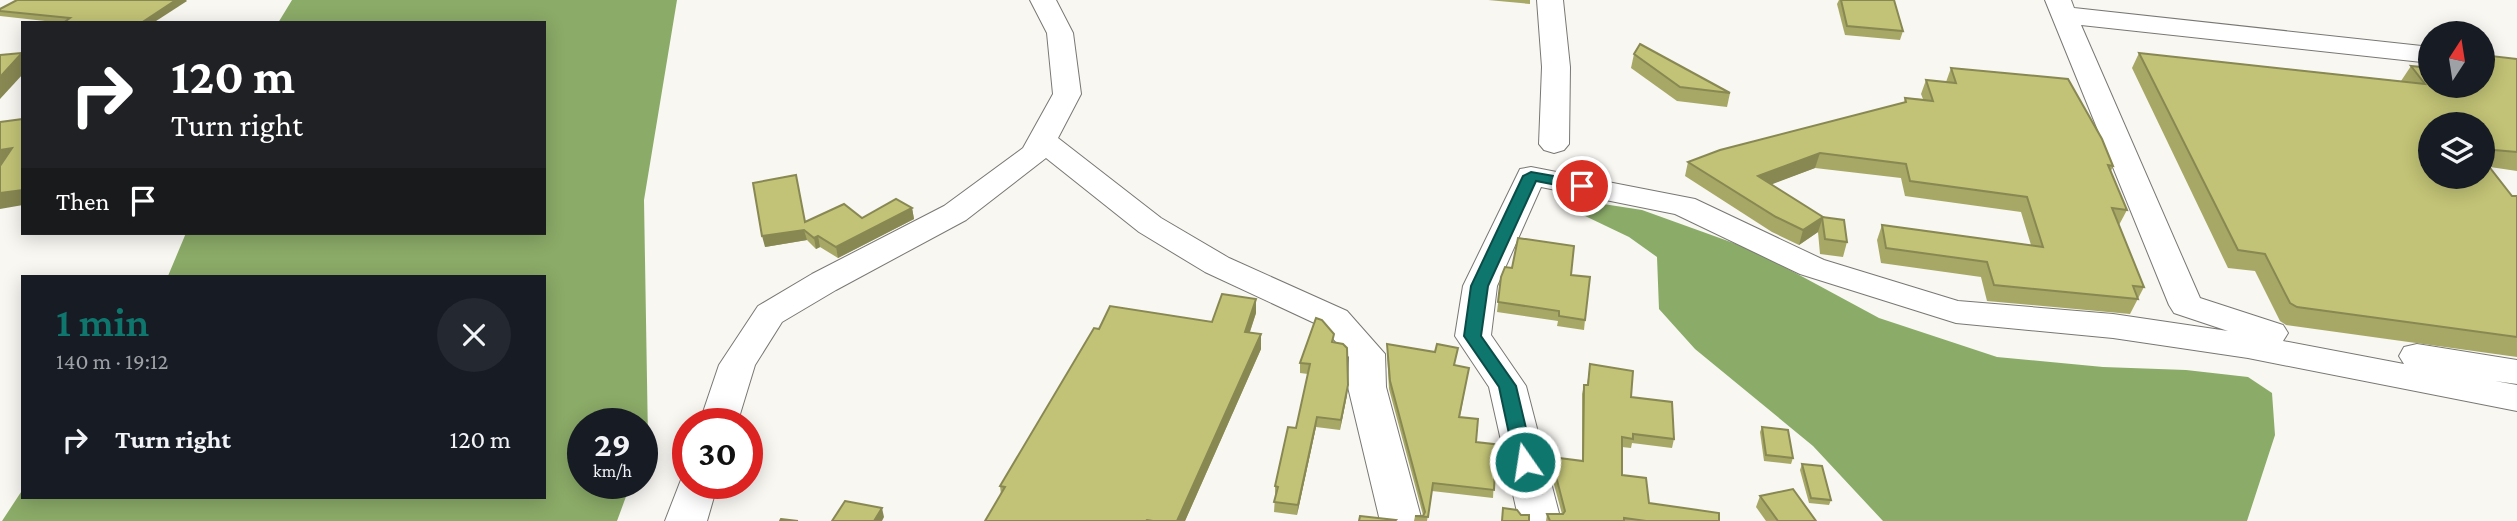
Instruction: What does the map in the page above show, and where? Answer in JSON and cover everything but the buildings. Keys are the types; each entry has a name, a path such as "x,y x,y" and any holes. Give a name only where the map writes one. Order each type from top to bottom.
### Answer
{"street":[{"path":"723,408 737,365 770,314 824,282 955,213 1035,153 1067,94 1060,33 1043,0"},
{"path":"1550,0 1556,67 1554,144"},
{"path":"2061,7 2418,53"},
{"path":"2061,7 2186,305 2268,333 2517,372"},
{"path":"1042,140 1150,225 1217,265 1335,319 1367,354 1367,387 1401,521"},
{"path":"1540,521 1507,386 1473,336 1480,286 1531,176 1684,205 1812,267 1956,312 2113,326 2248,346 2517,398"},
{"path":"686,521 693,499"}],"shaded area":[{"path":"292,0 677,0 644,200 647,408 567,408 567,499 625,499 617,521 2,521 21,492 21,499 546,499 546,275 168,275 185,235 546,235 546,21 279,21"},
{"path":"1584,201 1642,210 1753,250 1879,318 1997,357 2248,377 2272,393 2275,435 2247,521 1883,521 1813,446 1695,349 1659,309 1657,257 1629,237 1583,215"}],"route":[{"path":"1525,462 1507,386 1473,336 1480,286 1531,176 1582,186"}]}
